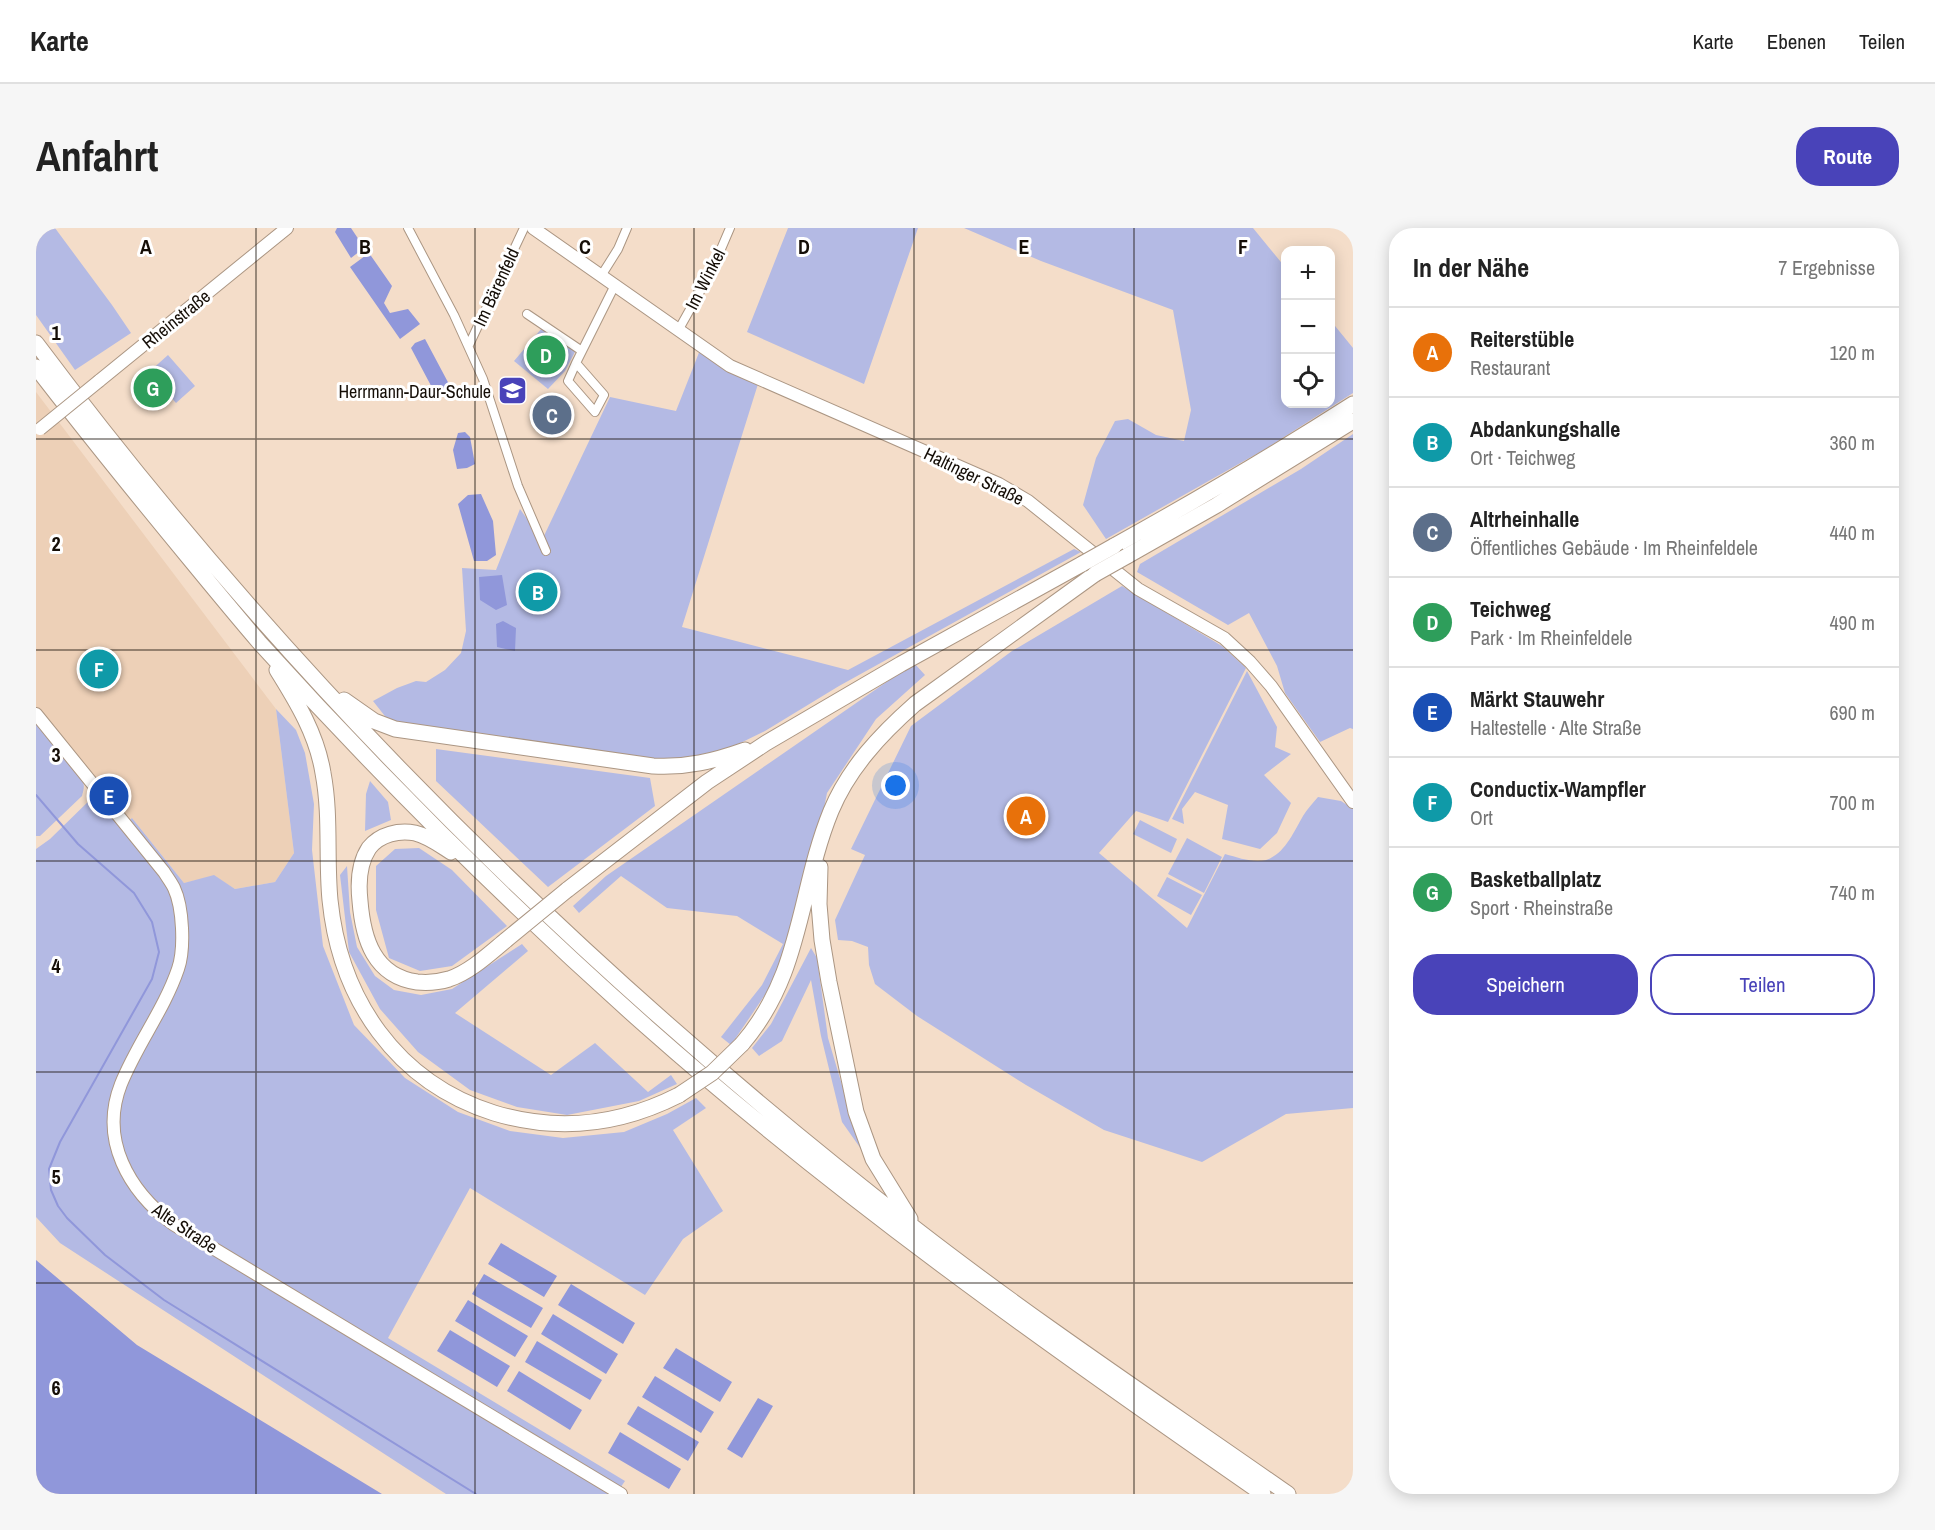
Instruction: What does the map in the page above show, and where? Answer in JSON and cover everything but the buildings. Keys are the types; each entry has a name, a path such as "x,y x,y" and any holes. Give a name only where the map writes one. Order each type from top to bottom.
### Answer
{"highway":[{"path":"36,343 187,535 309,672 436,807 593,958 731,1080 916,1229 1288,1494"},
{"path":"36,368 108,460 257,639 369,760 472,864 646,1026 806,1160 1048,1344 1263,1494"},
{"path":"257,639 299,706 313,738 323,772 334,933 343,965 368,1017 399,1055 418,1072 457,1098 508,1117 534,1122 586,1124 612,1119 636,1113 679,1095 712,1073 742,1044 763,1017 787,969 801,924 820,841 831,811 855,768 892,724 942,683 1095,574 1121,551 1353,404"},
{"path":"472,864 427,837 416,833 399,832 383,836 370,847 363,860 360,875 361,913 368,944 384,968 395,976 407,980 424,982 450,979 506,940 707,782 766,742 1082,564 1121,551 1227,499 1353,421"},
{"path":"309,672 374,722 410,732 671,767 706,763 766,742"},
{"path":"820,841 819,904 825,960 851,1091 863,1134 882,1176 916,1229"}],"street":[{"name":"Rheinstraße","path":"38,430 286,228"},
{"path":"408,228 469,345 492,404 518,486 546,551"},
{"name":"Im Bärenfeld","path":"469,345 524,228"},
{"name":"Haltinger Straße","path":"533,228 729,366 999,484 1028,501 1138,589 1224,638 1271,686 1353,801"},
{"path":"601,276 618,249 627,228"},
{"name":"Im Winkel","path":"679,329 712,270 730,228"},
{"path":"576,363 604,395 595,412 568,381 576,363 615,285"},
{"path":"527,314 582,351"},
{"name":"Alte Straße","path":"36,714 175,889 182,927 179,967 158,1014 130,1065 116,1102 115,1138 125,1170 133,1185 156,1212 173,1224 621,1494"}],"shaded area":[{"path":"36,228 55,228 131,333 75,370 36,315"},
{"path":"337,228 351,228 361,243 360,251 351,258 335,232"},
{"path":"788,228 918,228 864,384 747,332"},
{"path":"964,228 1253,228 1281,262 1281,408 1330,408 1267,448 1106,539 1083,505 1096,458 1115,421 1128,419 1156,435 1184,441 1191,410 1173,310 1041,261"},
{"path":"369,253 392,286 384,303 390,313 408,309 420,324 400,339 350,267"},
{"path":"1335,326 1353,348 1353,393 1335,405"},
{"path":"542,328 576,350 565,371 548,389 514,361"},
{"path":"425,339 450,386 444,396 437,397 411,348 415,343"},
{"path":"700,350 758,384 682,627 848,670 1074,549 1081,552 839,686 765,731 726,750 673,762 437,730 388,720 373,701 416,681 426,682 445,670 461,653 466,631 462,568 496,570 520,509 542,540 610,397 676,411"},
{"path":"168,355 195,386 176,403 149,372"},
{"path":"155,379 162,388 152,396 144,387"},
{"path":"36,392 276,709 294,853 275,882 235,889 214,876 184,883 132,818 121,826 36,724"},
{"path":"465,432 470,437 475,464 457,469 453,450 458,433"},
{"path":"1353,434 1353,729 1350,728 1320,742 1285,693 1277,666 1249,613 1228,625 1137,572 1140,564 1301,469"},
{"path":"481,494 493,521 496,555 487,561 474,561 458,504 468,495"},
{"path":"502,575 507,605 496,610 480,600 479,577"},
{"path":"1122,586 1222,646 1246,668 1168,822 1136,811 1099,853 1187,928 1225,854 1254,861 1266,860 1274,856 1286,845 1305,813 1318,797 1341,801 1353,809 1353,1108 1286,1114 1202,1162 1104,1130 1026,1085 917,1016 875,984 869,965 868,947 852,941 838,940 835,920 865,855 851,849 911,726 1012,651"},
{"path":"503,621 516,628 515,651 497,647 496,624"},
{"path":"914,663 925,675 876,719 827,793 803,913 769,989 731,1045 721,1037 762,985 783,944 737,916 667,908 621,876 579,913 573,906 606,876"},
{"path":"1247,671 1277,727 1275,747 1291,754 1264,775 1291,803 1277,833 1260,849 1222,839 1228,805 1195,792 1182,809 1184,824 1172,819"},
{"path":"276,709 296,730 305,753 314,804 312,850 323,946 354,1025 405,1078 458,1112 510,1131 563,1138 624,1132 667,1114 696,1098 706,1108 673,1130 723,1211 683,1239 645,1295 470,1188 388,1338 625,1481 616,1494 446,1494 60,1243 36,1217 36,849 50,839 96,794 122,826 132,818 184,883 214,875 235,889 275,882 294,853"},
{"path":"36,724 75,768 84,786 82,796 40,836 36,836"},
{"path":"436,749 650,778 655,806 548,887 436,781"},
{"path":"370,781 388,802 391,820 365,831 366,794"},
{"path":"1140,820 1177,839 1171,853 1133,834"},
{"path":"1187,838 1222,857 1204,893 1168,874"},
{"path":"419,848 452,870 507,926 452,966 420,971 389,958 376,910 376,866 395,849"},
{"path":"347,866 350,912 357,947 375,976 394,990 421,995 452,989 522,944 528,951 455,1013 551,1075 595,1043 648,1092 671,1075 677,1084 639,1101 567,1115 517,1107 470,1090 418,1052 380,1009 349,952 340,875"},
{"path":"1167,877 1202,895 1191,915 1157,896"},
{"path":"811,948 817,958 828,1038 861,1149 842,1122 821,1036 811,980 782,1041 759,1056 752,1048 771,1024"},
{"path":"501,1243 557,1276 544,1297 488,1264"},
{"path":"36,1260 137,1345 382,1494 36,1494"},
{"path":"484,1274 543,1308 531,1328 472,1294"},
{"path":"571,1284 635,1323 623,1344 558,1305"},
{"path":"468,1300 528,1336 515,1357 455,1321"},
{"path":"553,1314 618,1354 606,1374 541,1334"},
{"path":"450,1330 510,1366 497,1387 437,1351"},
{"path":"537,1341 602,1380 590,1400 525,1362"},
{"path":"676,1348 732,1382 720,1402 663,1368"},
{"path":"519,1371 582,1410 570,1430 507,1391"},
{"path":"655,1376 714,1412 701,1433 642,1397"},
{"path":"758,1398 773,1406 742,1458 727,1449"},
{"path":"638,1406 699,1442 688,1461 627,1424"},
{"path":"620,1432 681,1469 669,1489 608,1453"}],"waterway":[{"path":"36,795 78,844 134,893 152,922 159,952 152,979 60,1142 49,1169 51,1190 58,1206 67,1218 105,1255 164,1300 476,1494"}],"place":[{"name":"Teichweg","path":"546,355"},
{"name":"Basketballplatz","path":"153,388"},
{"name":"Herrmann-Daur-Schule","path":"512,391"},
{"name":"Altrheinhalle","path":"552,415"},
{"name":"Abdankungshalle","path":"538,592"},
{"name":"Conductix-Wampfler","path":"99,669"},
{"name":"Märkt Stauwehr","path":"109,796"},
{"name":"Reiterstüble","path":"1026,816"}]}
